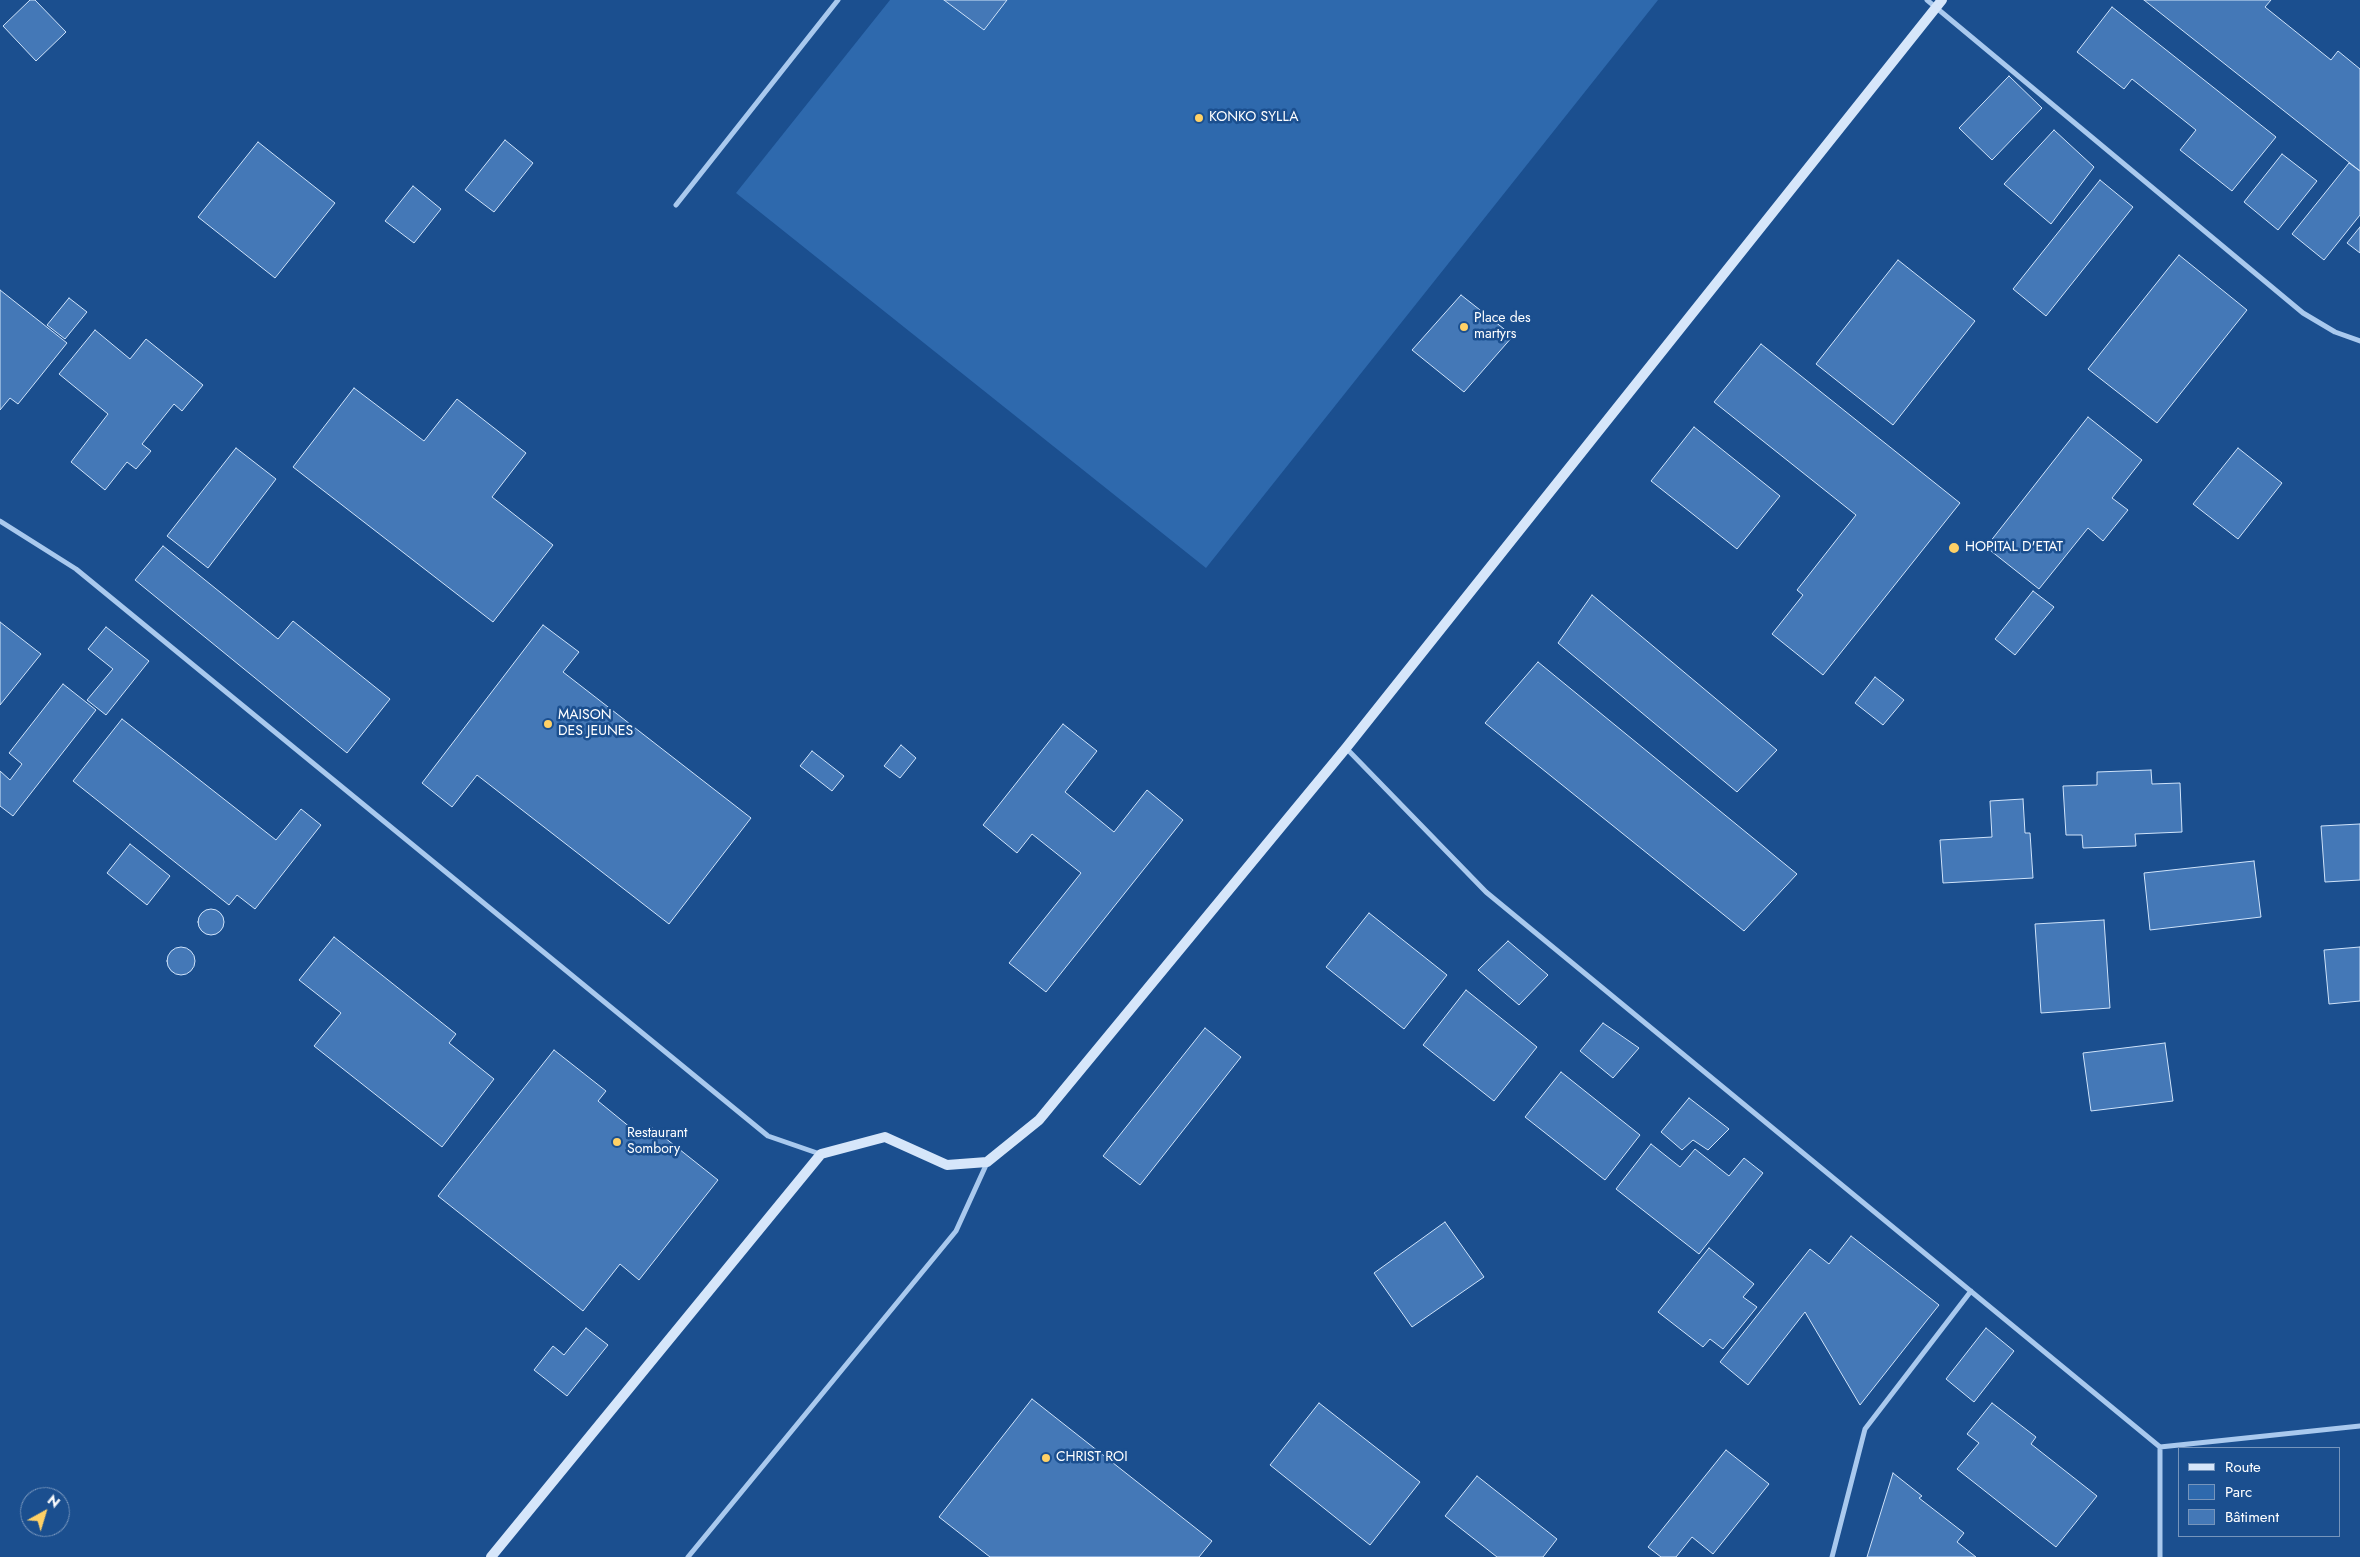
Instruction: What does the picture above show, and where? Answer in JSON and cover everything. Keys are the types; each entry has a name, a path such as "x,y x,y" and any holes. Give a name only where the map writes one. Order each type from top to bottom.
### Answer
{"main road":[{"path":"491,1557 821,1154 885,1137 947,1165 987,1162 1039,1120 1346,748 1939,4"}],"street":[{"path":"676,205 838,0"},
{"path":"1927,0 1939,4 2303,313 2335,332 2360,341"},
{"path":"0,521 76,569 768,1136 821,1154"},
{"path":"1346,748 1486,892 2160,1446 2360,1426"},
{"path":"688,1557 956,1231 987,1162"},
{"path":"1832,1557 1865,1429 1971,1291"},
{"path":"2160,1446 2160,1557"}],"green space":[{"path":"890,0 1658,0 1206,568 736,193"}],"building":[{"path":"30,0 35,0 66,32 36,61 3,26"},
{"path":"944,0 1007,0 984,30"},
{"path":"2144,0 2271,0 2265,7 2331,60 2338,51 2360,69 2360,171"},
{"path":"2112,7 2276,137 2232,191 2180,150 2196,130 2132,79 2124,89 2077,52"},
{"path":"2009,76 2042,108 1992,160 1959,128"},
{"path":"2054,130 2094,167 2051,224 2004,184"},
{"path":"505,140 533,163 494,212 465,190"},
{"path":"258,142 335,203 275,278 198,217"},
{"path":"2282,154 2317,181 2278,230 2244,202"},
{"path":"2349,163 2360,171 2360,215 2324,260 2292,234"},
{"path":"2100,180 2133,207 2046,316 2013,289"},
{"path":"413,186 441,209 414,243 385,221"},
{"path":"2360,227 2360,253 2347,243"},
{"path":"2179,255 2247,310 2157,423 2088,369"},
{"path":"1898,260 1975,321 1893,425 1816,364"},
{"path":"0,290 67,343 18,404 10,398 0,410"},
{"path":"1461,295 1513,336 1464,392 1412,350"},
{"path":"69,298 87,312 65,339 47,325"},
{"path":"95,330 130,359 146,339 203,385 182,411 174,404 142,444 151,451 136,469 127,462 105,490 71,462 108,414 59,374"},
{"path":"1761,344 1960,503 1823,675 1772,634 1803,595 1797,590 1856,515 1714,402"},
{"path":"354,388 424,441 457,399 526,453 492,497 553,545 493,622 293,467"},
{"path":"2088,417 2142,460 2112,498 2128,510 2103,541 2088,528 2039,589 1986,547"},
{"path":"1694,427 1780,496 1737,549 1651,481"},
{"path":"236,448 276,479 208,568 167,536"},
{"path":"2238,448 2282,483 2238,539 2193,504"},
{"path":"163,546 278,639 293,621 390,699 347,753 135,580"},
{"path":"2033,591 2054,607 2015,655 1995,639"},
{"path":"1592,595 1777,750 1737,792 1558,643"},
{"path":"0,622 41,654 0,705"},
{"name":"MAISON DES JEUNES","path":"543,625 579,652 563,672 751,818 669,924 477,775 452,807 422,783"},
{"path":"106,627 149,661 106,715 87,700 113,669 88,649"},
{"path":"1538,662 1797,874 1744,931 1485,723"},
{"path":"1875,677 1904,700 1883,725 1855,703"},
{"path":"63,684 96,710 13,816 0,806 0,771 10,780 22,764 9,753"},
{"path":"122,719 276,840 301,809 321,825 255,909 237,895 229,905 73,781"},
{"path":"1063,724 1097,751 1065,792 1114,832 1147,790 1183,820 1046,992 1009,963 1081,873 1032,834 1017,853 983,825"},
{"path":"901,745 916,758 900,778 884,766"},
{"path":"812,751 844,776 832,791 800,766"},
{"path":"2151,770 2152,784 2180,783 2182,832 2135,834 2136,846 2083,848 2082,835 2066,835 2063,786 2097,785 2097,772"},
{"path":"2023,799 2025,833 2030,833 2033,878 1943,883 1940,840 1992,837 1990,801"},
{"path":"2360,824 2360,880 2325,882 2321,826"},
{"path":"130,844 170,876 147,905 107,873"},
{"path":"2254,861 2261,917 2150,930 2144,873"},
{"path":"211,909 220,913 224,922 220,931 211,935 202,931 198,922 202,913"},
{"path":"1369,913 1447,975 1404,1029 1326,967"},
{"path":"2104,920 2110,1008 2041,1013 2035,924"},
{"path":"334,937 456,1034 449,1043 494,1079 442,1147 314,1046 341,1013 299,980"},
{"path":"1508,941 1548,975 1519,1005 1478,970"},
{"path":"181,947 191,951 195,961 191,971 181,975 171,971 167,961 171,951"},
{"path":"2360,947 2360,1001 2329,1004 2324,950"},
{"path":"1466,990 1537,1047 1494,1101 1423,1045"},
{"path":"1603,1023 1639,1048 1613,1078 1580,1051"},
{"path":"1205,1028 1241,1057 1140,1185 1103,1156"},
{"path":"2165,1043 2173,1101 2091,1111 2083,1053"},
{"path":"554,1050 606,1091 598,1101 642,1137 650,1126 718,1180 639,1280 620,1264 583,1311 438,1196"},
{"path":"1561,1072 1640,1135 1605,1180 1525,1117"},
{"path":"1689,1098 1729,1129 1708,1150 1693,1140 1682,1150 1661,1132"},
{"path":"1651,1144 1680,1167 1695,1149 1729,1176 1744,1158 1763,1173 1699,1254 1616,1189"},
{"path":"1445,1222 1484,1277 1412,1327 1374,1273"},
{"path":"1851,1236 1939,1305 1860,1405 1805,1312 1748,1385 1720,1362 1810,1249 1829,1264"},
{"path":"1709,1248 1754,1284 1743,1297 1757,1307 1723,1349 1710,1339 1703,1347 1658,1312"},
{"path":"586,1328 608,1345 567,1396 534,1370 553,1346 564,1355"},
{"path":"1986,1328 2014,1351 1974,1402 1946,1379"},
{"name":"CHRIST ROI","path":"1032,1399 1212,1541 1199,1557 990,1557 939,1517"},
{"path":"1319,1403 1420,1482 1370,1545 1270,1465"},
{"path":"1992,1403 2036,1437 2031,1444 2097,1496 2056,1547 1957,1469 1979,1443 1967,1434"},
{"path":"1726,1450 1769,1484 1713,1554 1692,1537 1676,1557 1661,1557 1648,1547"},
{"path":"1893,1473 1922,1496 1919,1498 1964,1533 1957,1542 1976,1557 1867,1557"},
{"path":"1477,1476 1557,1539 1543,1557 1497,1557 1445,1516"}],"place":[{"name":"KONKO SYLLA","path":"1199,118"},
{"name":"Place des martyrs","path":"1464,327"},
{"name":"HOPITAL D'ETAT","path":"1954,548"},
{"name":"MAISON DES JEUNES","path":"548,724"},
{"name":"Restaurant Sombory","path":"617,1142"},
{"name":"CHRIST ROI","path":"1046,1458"}]}
